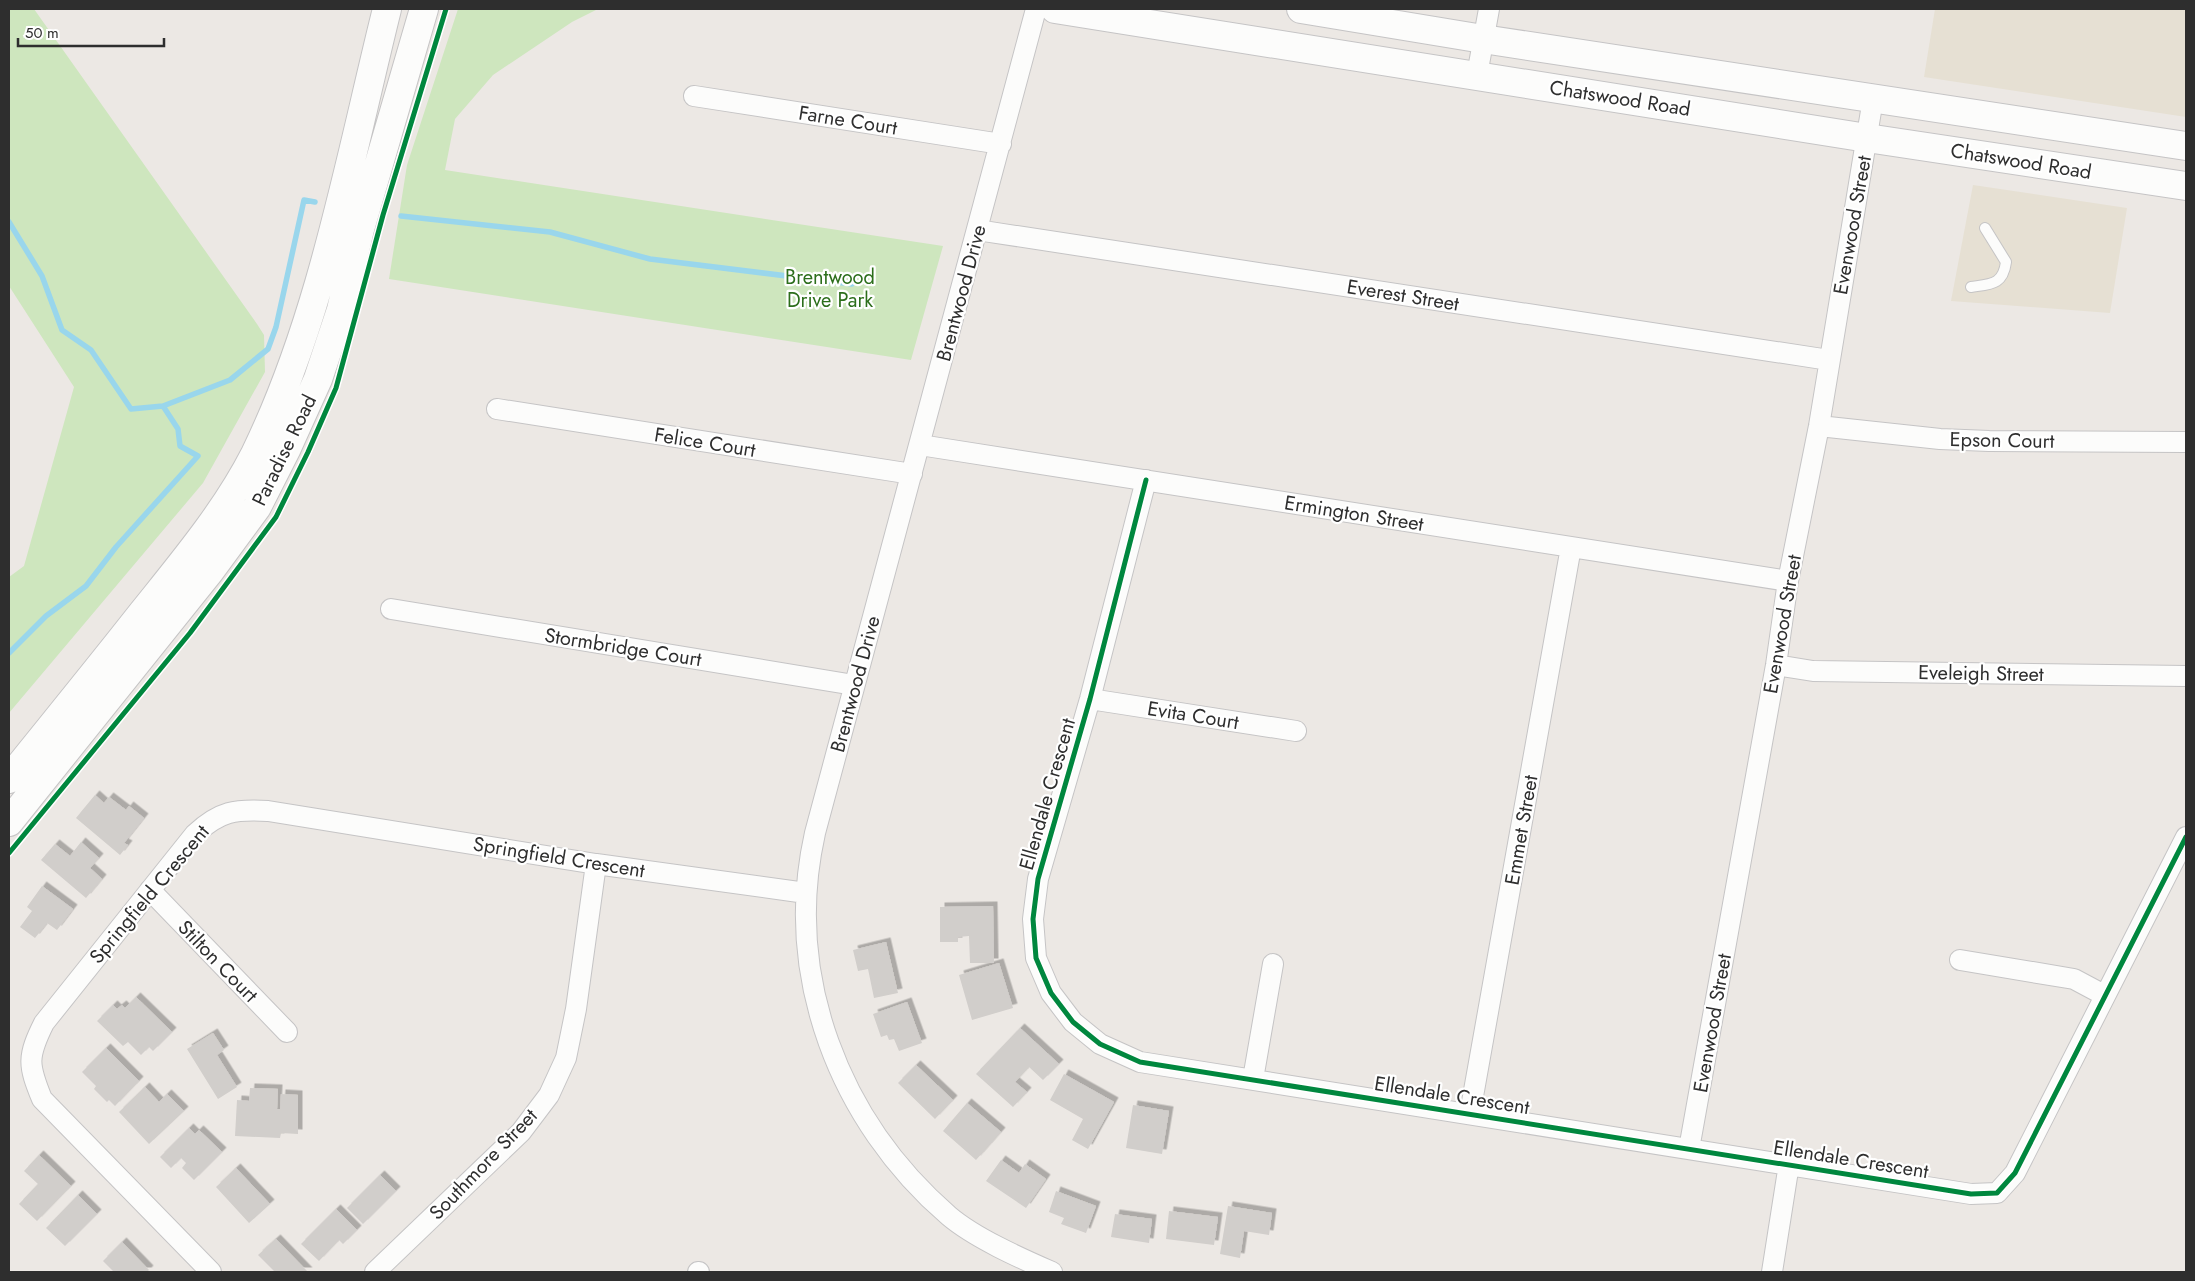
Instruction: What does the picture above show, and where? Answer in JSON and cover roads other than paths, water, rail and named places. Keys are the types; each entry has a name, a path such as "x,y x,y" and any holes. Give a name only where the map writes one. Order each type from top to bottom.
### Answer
{"main road":[{"name":"Paradise Road","path":"9,779 180,566 214,519 254,456 284,389 308,322 387,9"},
{"name":"Paradise Road","path":"9,822 210,571 256,507 286,450 318,379 341,310 360,229 424,9"},
{"name":"Chatswood Road","path":"1055,9 1867,138 2186,186"},
{"name":"Chatswood Road","path":"1301,9 1483,39 2186,146"}],"street":[{"name":"Brentwood Drive","path":"1036,9 815,833 808,863 806,893 807,948 813,990 840,1075 866,1121 906,1172 950,1217 1008,1252 1052,1272"},
{"path":"1477,75 1489,9"},
{"name":"Farne Court","path":"694,96 1001,144"},
{"name":"Evenwood Street","path":"1689,1149 1776,665 1788,581 1819,426 1873,99"},
{"name":"Everest Street","path":"977,230 1829,360"},
{"name":"Felice Court","path":"497,409 912,474"},
{"name":"Epson Court","path":"1819,426 1940,439 2186,442"},
{"name":"Ermington Street","path":"920,445 1788,581"},
{"name":"Ellendale Crescent","path":"1146,480 1090,698 1038,879 1033,919 1036,958 1050,993 1073,1022 1100,1044 1140,1062 1972,1194 1997,1193 2015,1173 2186,837"},
{"name":"Emmet Street","path":"1470,1113 1571,547"},
{"name":"Stormbridge Court","path":"391,609 854,685"},
{"name":"Eveleigh Street","path":"1776,665 1813,671 2186,676"},
{"name":"Evita Court","path":"1090,698 1296,731"},
{"name":"Springfield Crescent","path":"211,1272 42,1099 32,1072 32,1048 44,1023 195,834 211,820 240,810 268,811 596,864 806,893"},
{"name":"Southmore Street","path":"375,1272 521,1132 549,1095 566,1058 576,1008 596,864"},
{"name":"Stilton Court","path":"150,890 286,1032"},
{"path":"1960,960 2074,979 2104,995"},
{"path":"1253,1079 1273,964"},
{"path":"1772,1272 1789,1164"}],"lane":[{"path":"1971,287 1989,284 2001,279 2004,274 2006,262 1985,228"}],"waterway":[{"path":"163,406 230,380 268,349 276,327 304,200 315,202"},
{"path":"401,216 550,232 650,259 852,284"},
{"path":"9,222 42,276 62,330 91,350 131,409 163,406 178,429 180,446 198,456 116,547 86,586 46,616 9,653"}],"park label":[{"name":"Brentwood Drive Park","path":"830,288"}]}
